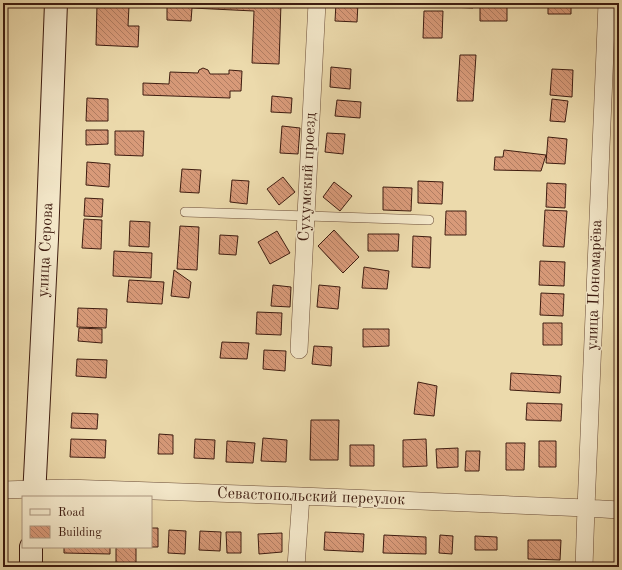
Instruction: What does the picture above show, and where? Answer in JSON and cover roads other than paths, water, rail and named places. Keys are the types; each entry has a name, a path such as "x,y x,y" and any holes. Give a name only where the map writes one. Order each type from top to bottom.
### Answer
{"main road":[{"name":"улица Серова","path":"34,493 47,239 56,3"},
{"path":"30,567 32,548"}],"street":[{"name":"Сухумский проезд","path":"299,350 317,3"},
{"name":"улица Пономарёва","path":"584,567 607,3"},
{"name":"Севастопольский переулок","path":"3,490 34,493 66,488 301,496 619,510"},
{"path":"296,567 301,496"}],"lane":[{"path":"185,212 429,220"}]}
